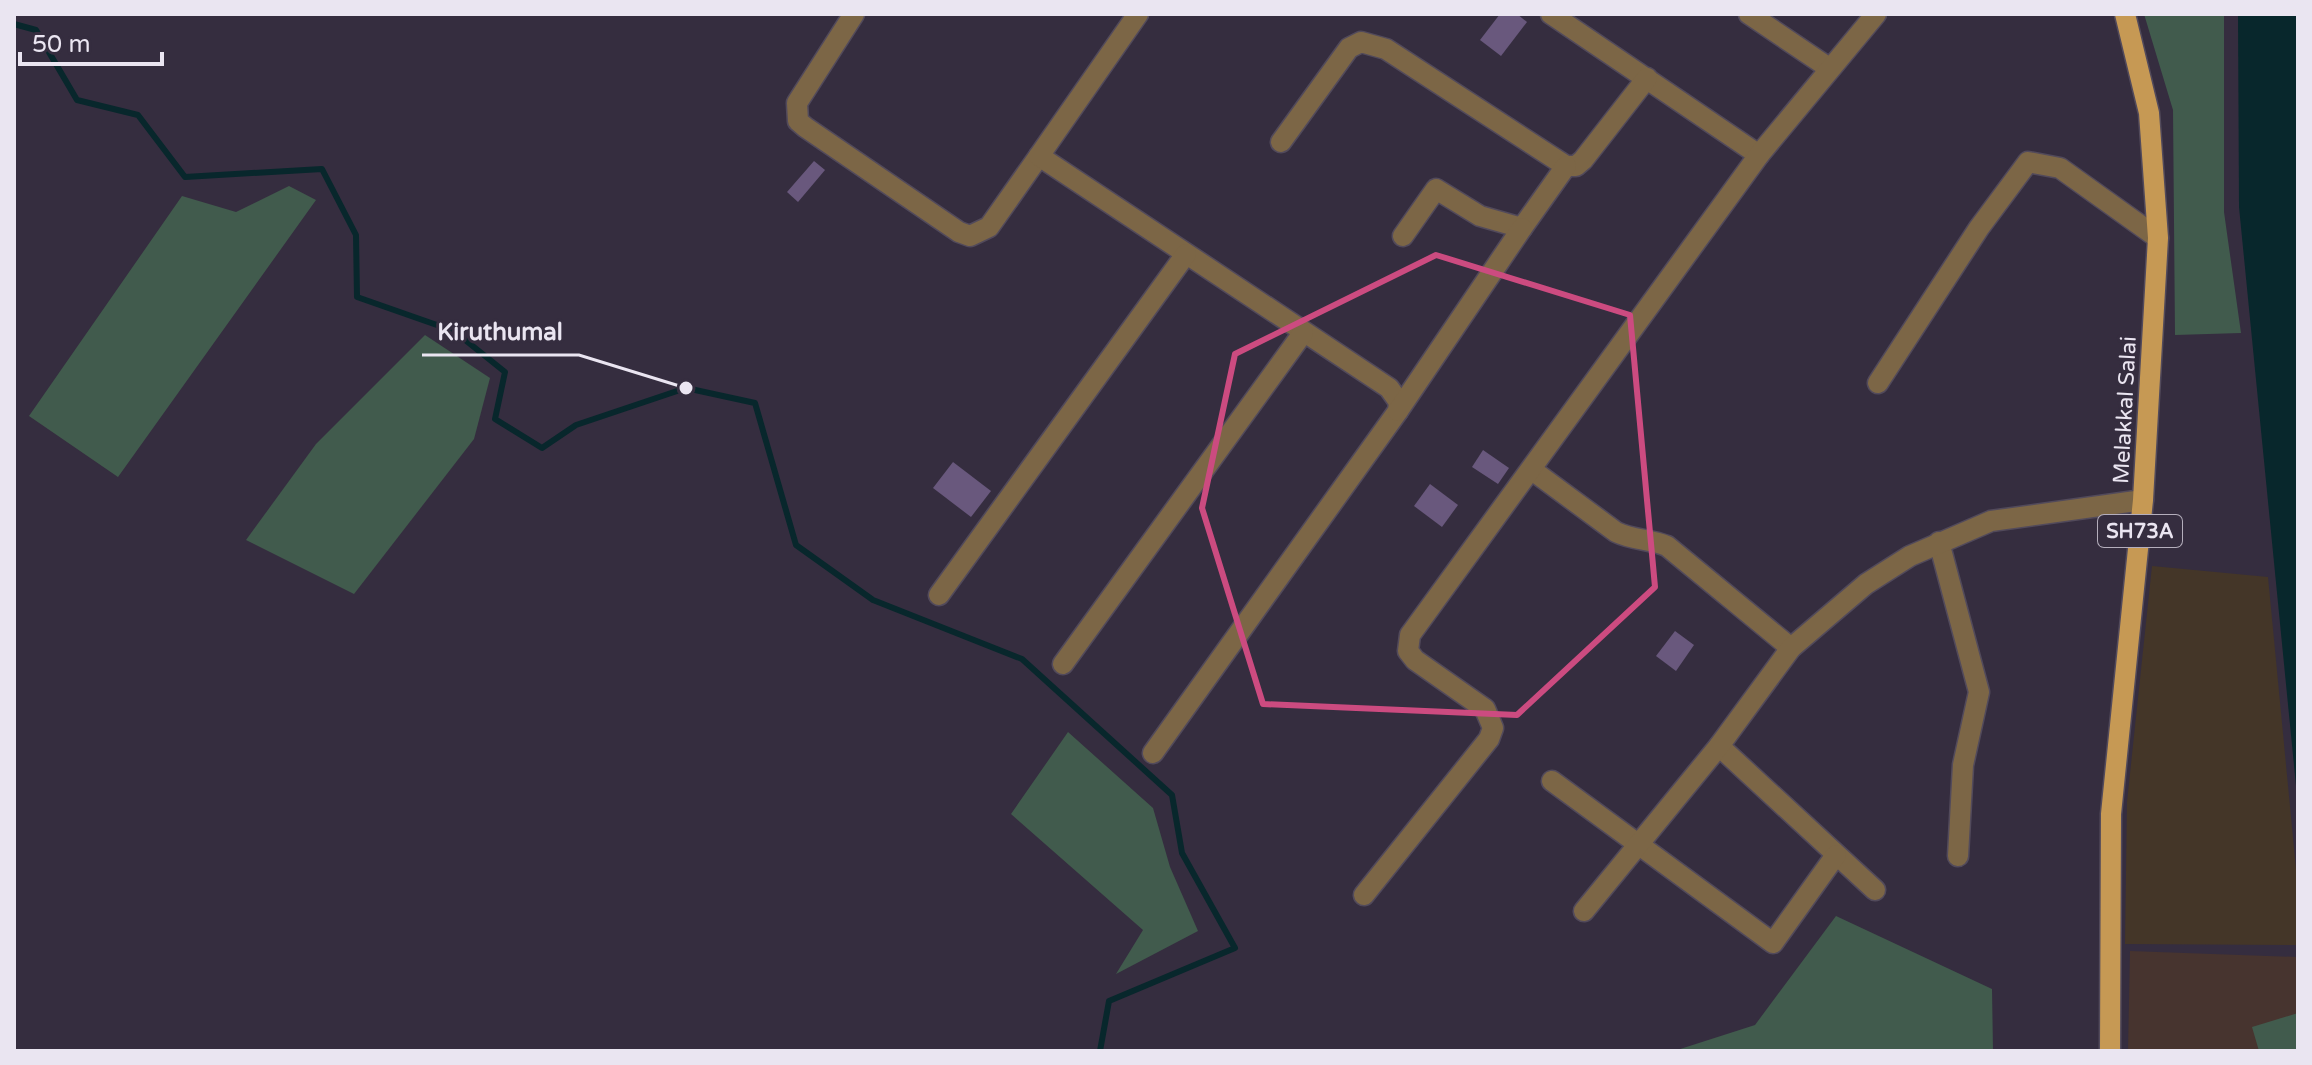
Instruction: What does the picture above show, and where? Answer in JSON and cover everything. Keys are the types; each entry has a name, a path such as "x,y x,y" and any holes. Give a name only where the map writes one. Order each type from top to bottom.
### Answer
{"main road":[{"name":"Melakkal Salai","path":"2110,1051 2111,814 2143,500 2158,238 2149,113 2124,15"}],"street":[{"path":"853,14 797,103 798,121 959,232 970,236 989,227 1138,14"},
{"path":"1551,14 1759,155"},
{"path":"1749,14 1829,68"},
{"path":"1364,895 1489,739 1493,728 1485,709 1415,660 1407,644 1410,635 1759,155 1876,14"},
{"path":"1281,142 1349,48 1361,42 1386,49 1566,166 1576,166 1583,160 1647,78"},
{"path":"1039,156 1389,388 1399,402 1398,411"},
{"path":"1878,383 1979,228 2028,162 2060,168 2158,238"},
{"path":"1153,753 1398,411 1566,166"},
{"path":"1403,236 1436,189 1480,216 1522,228"},
{"path":"939,595 1186,254"},
{"path":"1063,664 1303,333"},
{"path":"1532,470 1616,532 1629,539 1649,539 1667,546 1791,648"},
{"path":"1584,911 1719,746 1791,648 1866,584 1939,542 1991,521 2143,500"},
{"path":"1939,542 1979,692 1963,765 1958,856"},
{"path":"1719,746 1875,890"},
{"path":"1552,781 1773,943 1836,855"}],"highlighted area":[{"path":"1436,255 1630,315 1655,587 1517,715 1263,704 1202,508 1235,354"}],"shaded area":[{"path":"2144,14 2224,14 2224,212 2241,333 2175,335 2173,110"},
{"path":"2238,14 2298,14 2298,806 2239,207"},
{"path":"289,186 316,200 118,477 29,416 182,196 236,212"},
{"path":"425,335 490,378 474,439 354,594 246,540 316,444"},
{"path":"2152,566 2268,577 2298,890 2298,945 2125,944 2127,802"},
{"path":"1068,732 1153,808 1170,867 1198,931 1116,974 1143,930 1011,814"},
{"path":"1836,916 1992,989 1993,1051 1674,1051 1755,1025"},
{"path":"2130,951 2298,957 2298,1051 2128,1051"},
{"path":"2298,1013 2298,1051 2259,1051 2252,1027"}],"building":[{"path":"1500,14 1517,14 1527,22 1501,56 1480,40"},
{"path":"814,161 825,170 798,202 787,192"},
{"path":"1483,450 1509,468 1498,484 1472,467"},
{"path":"953,462 991,491 971,517 933,488"},
{"path":"1430,484 1458,505 1442,527 1414,506"},
{"path":"1675,631 1694,645 1676,671 1656,656"}],"waterway":[{"path":"14,24 36,30 77,100 138,115 185,177 322,169 356,235 357,297 454,331 505,372 495,419 542,448 576,425 686,388 755,403 796,545 873,600 1022,659 1172,795 1182,853 1235,948 1109,1001 1100,1051"}],"place":[{"name":"Kiruthumal","path":"686,388"}]}
